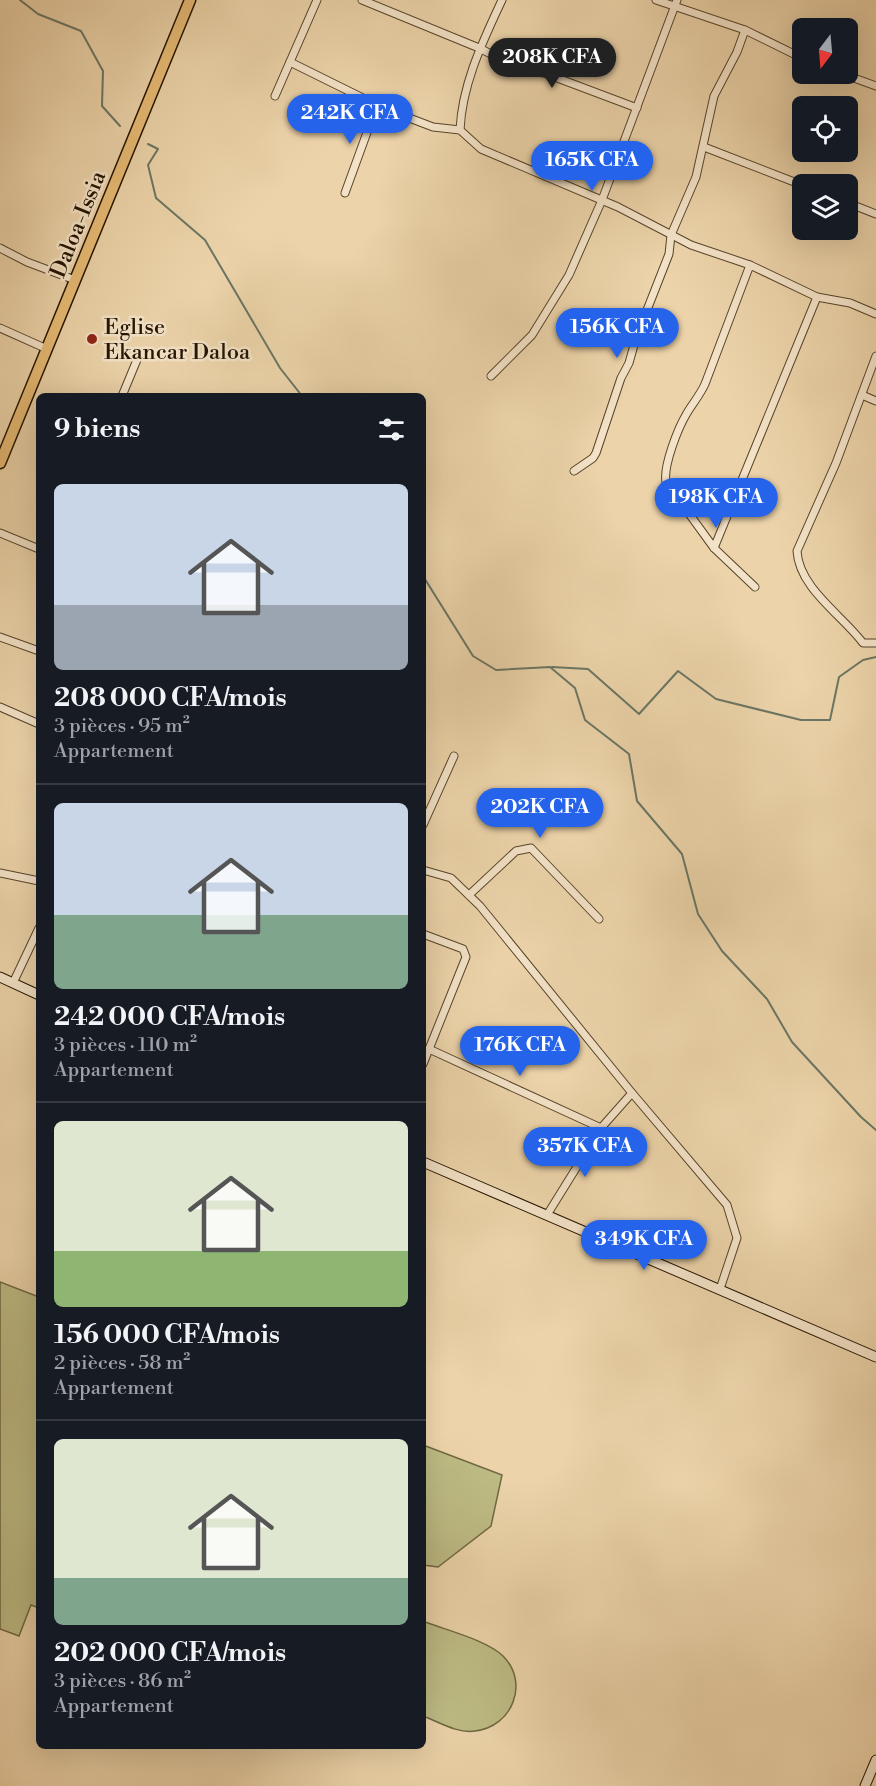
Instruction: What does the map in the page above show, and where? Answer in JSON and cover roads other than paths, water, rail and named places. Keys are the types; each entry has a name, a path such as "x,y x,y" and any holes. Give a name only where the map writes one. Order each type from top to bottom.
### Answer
{"main road":[{"name":"Daloa-Issia","path":"0,463 190,0"}],"street":[{"path":"275,96 317,0"},
{"path":"362,0 479,48 525,71 544,73 637,108"},
{"path":"460,130 460,114 479,48 502,0"},
{"path":"656,0 676,3 745,30 792,53"},
{"path":"491,376 532,335 569,275 602,200 676,3"},
{"path":"574,471 593,458 596,453 621,378 629,363 636,338 669,254 671,235 696,177 714,96 738,52 745,30"},
{"path":"290,62 377,105 433,127 460,130 481,148 602,200 691,245 750,265 817,297 850,303 876,314"},
{"path":"858,78 875,83"},
{"path":"345,193 377,105"},
{"path":"704,147 792,181"},
{"path":"858,207 876,214"},
{"path":"0,248 27,262 75,280"},
{"path":"750,265 705,384 687,413 664,471 666,482 714,548 755,587"},
{"path":"714,548 817,297"},
{"path":"0,328 47,349"},
{"path":"123,393 139,355"},
{"path":"876,356 797,551 798,564 814,589 863,643 869,645 876,643"},
{"path":"862,395 876,400"},
{"path":"0,533 36,548"},
{"path":"0,637 36,650"},
{"path":"0,707 36,723"},
{"path":"426,818 454,756"},
{"path":"469,895 516,851 531,848 599,919"},
{"path":"426,871 451,878 469,895 732,1213 737,1238 720,1289"},
{"path":"0,873 36,880"},
{"path":"13,983 36,934"},
{"path":"426,935 463,949 466,957 426,1056"},
{"path":"0,977 36,994"},
{"path":"429,1049 601,1128"},
{"path":"548,1215 601,1128 632,1093"},
{"path":"426,1163 876,1357"},
{"path":"865,1786 876,1760"}],"waterway":[{"path":"20,0 38,14 81,31 103,71 102,106 120,126"},
{"path":"148,144 158,149 148,165 156,198 205,240 280,368 300,393"},
{"path":"426,581 473,656 496,670 550,667 575,688 585,720 629,754 637,801 682,854 698,914 722,951 767,999 792,1042 861,1117 876,1130"},
{"path":"552,667 588,669 639,714 678,671 716,699 801,720 830,720 839,677 863,660 876,657"}],"place":[{"name":"Eglise Ekancar Daloa","path":"92,339"}]}
